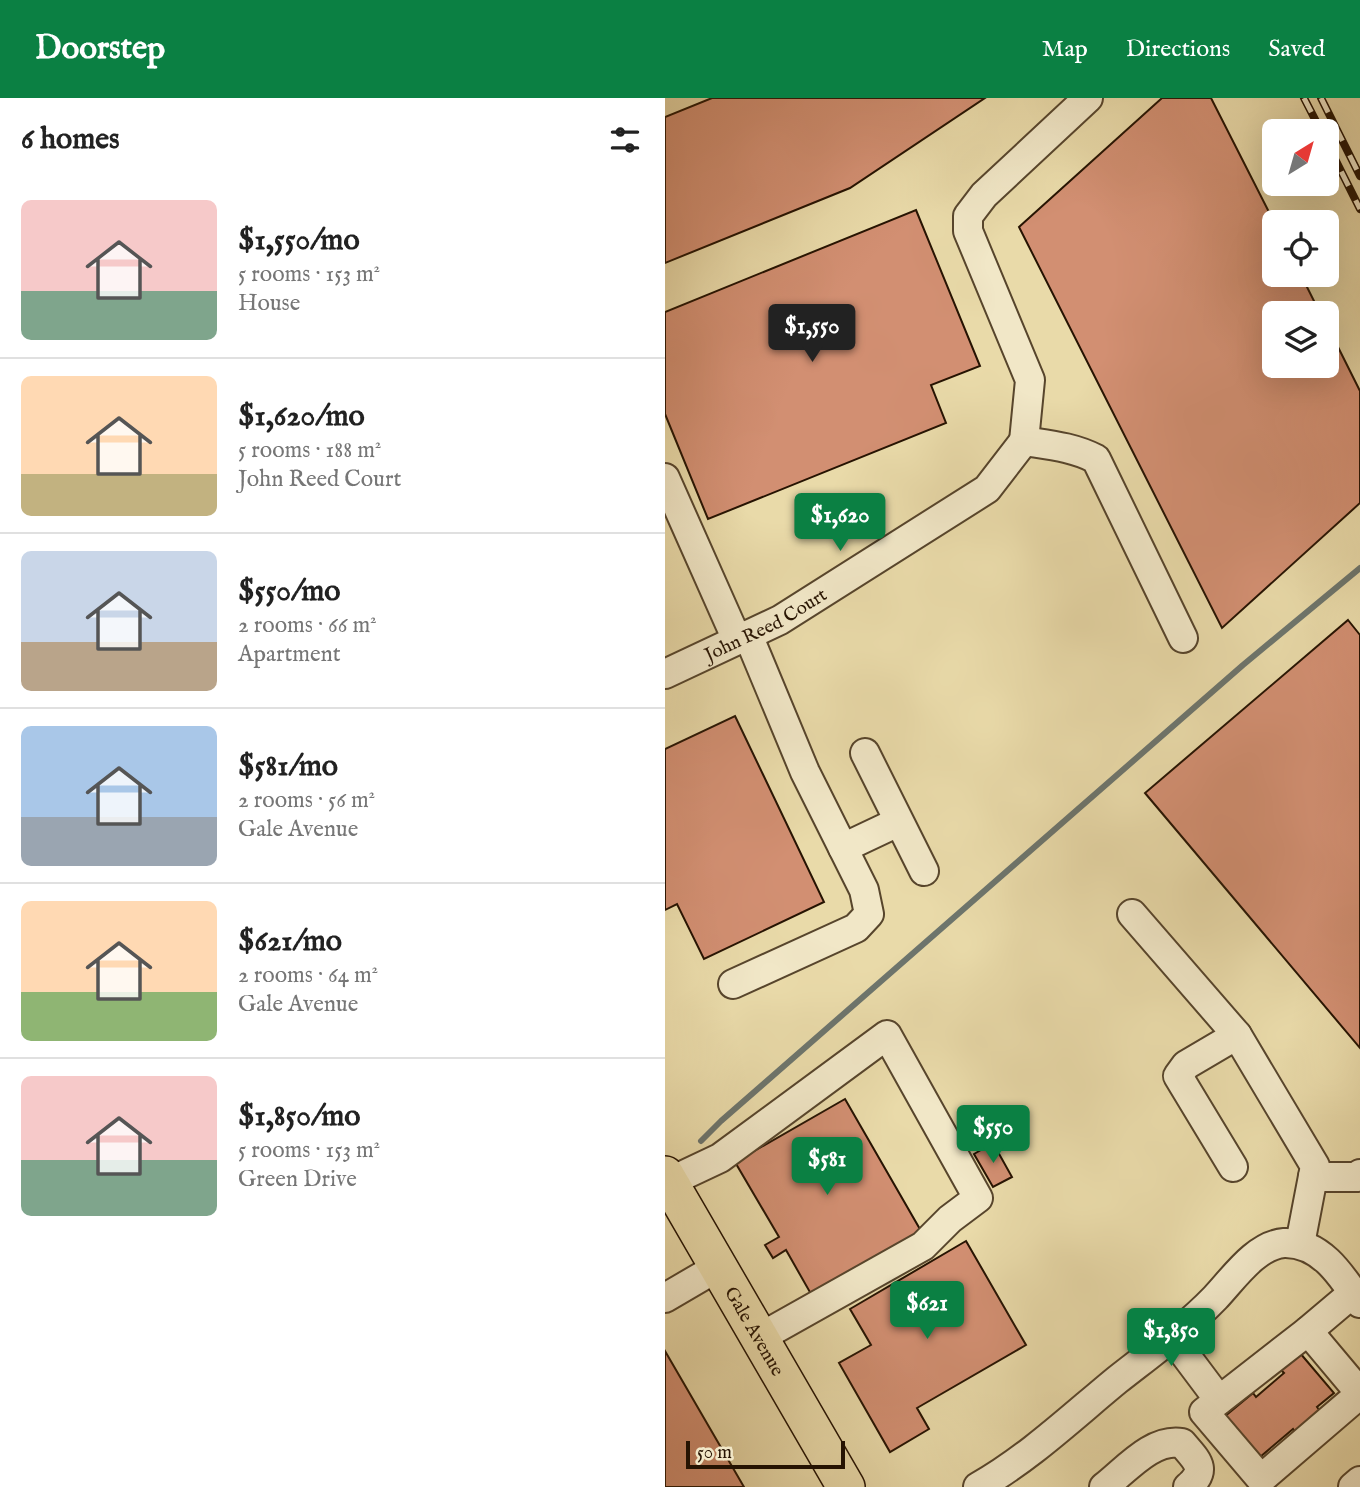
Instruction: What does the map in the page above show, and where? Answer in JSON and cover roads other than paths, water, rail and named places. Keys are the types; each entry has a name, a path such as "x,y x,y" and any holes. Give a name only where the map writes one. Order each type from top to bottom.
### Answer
{"main road":[{"name":"Gale Avenue","path":"667,1178 841,1485"}],"street":[{"path":"1088,98 984,195 968,216 968,231 1030,380 1024,441 1081,451 1096,459 1183,638"},
{"name":"John Reed Court","path":"665,674 780,620 987,489 1024,441"},
{"path":"665,478 864,890 869,914 856,928 733,984"},
{"path":"865,753 924,871"},
{"path":"843,848 898,822"},
{"path":"1132,914 1237,1035 1315,1166 1300,1244"},
{"path":"667,1178 720,1158 887,1035 978,1198 950,1219 923,1246 759,1338"},
{"path":"1233,1167 1178,1076 1186,1065 1237,1035"},
{"path":"1313,1177 1357,1177 1360,1174"},
{"path":"978,1487 1022,1459 1171,1336 1213,1301 1249,1262 1265,1250 1282,1243 1300,1244 1317,1252 1354,1286 1308,1331 1204,1412 1261,1479 1360,1393 1308,1331"},
{"path":"665,1298 718,1267"},
{"path":"1171,1336 1219,1400"},
{"path":"1104,1487 1157,1445 1171,1441 1182,1443 1198,1463 1200,1471 1196,1480 1188,1487"},
{"path":"1353,1487 1360,1481"}],"waterway":[{"path":"701,1141 1243,665 1360,568"}],"railway":[{"path":"1304,98 1315,119"},
{"path":"1321,98 1360,176"},
{"path":"1339,167 1360,209"}]}
